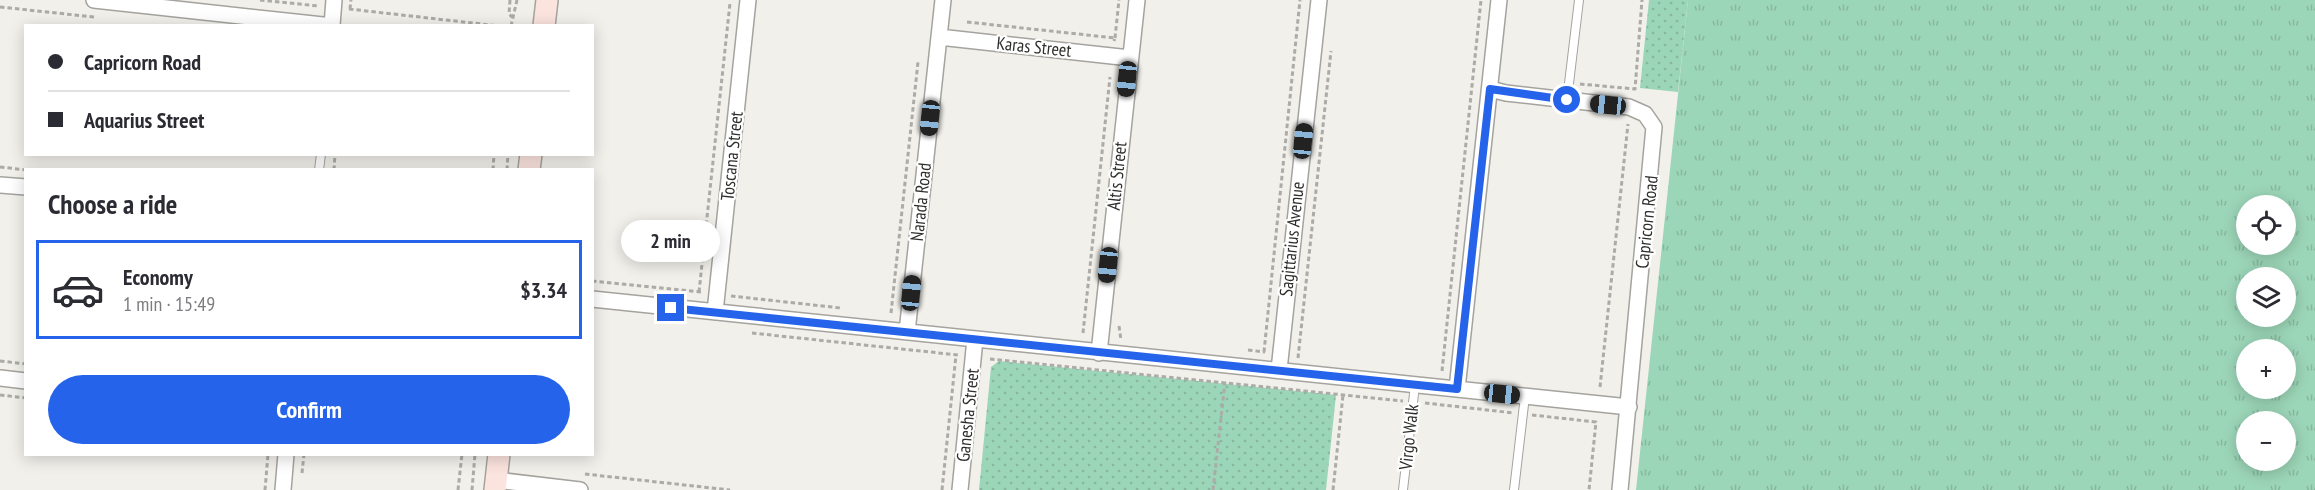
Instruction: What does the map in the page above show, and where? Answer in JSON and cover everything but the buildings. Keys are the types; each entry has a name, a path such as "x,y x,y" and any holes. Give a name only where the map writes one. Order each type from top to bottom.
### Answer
{"street":[{"path":"94,0 140,2 316,24"},
{"path":"544,24 547,0"},
{"name":"Toscana Street","path":"715,312 748,0"},
{"name":"Narada Road","path":"907,332 942,0"},
{"name":"Altis Street","path":"1099,353 1137,0"},
{"name":"Sagittarius Avenue","path":"1279,370 1319,0"},
{"path":"1457,389 1499,0"},
{"path":"332,24 334,4"},
{"name":"Karas Street","path":"939,37 1130,58"},
{"name":"Capricorn Road","path":"1490,89 1629,107 1645,114 1654,127 1620,490"},
{"path":"0,184 24,187"},
{"path":"594,299 1629,407"},
{"name":"Ganesha Street","path":"960,490 975,339"},
{"path":"0,378 24,381"},
{"path":"283,490 286,456"},
{"path":"499,456 495,485 580,490"}],"lane":[{"path":"1567,100 1579,0"},
{"name":"Virgo Walk","path":"1404,490 1415,385"},
{"path":"1514,490 1525,396"}],"path":[{"path":"260,0 316,6 334,4 350,9 481,24"},
{"path":"316,6 317,0"},
{"path":"350,9 351,0"},
{"path":"510,0 509,14 512,17"},
{"path":"511,24 517,0"},
{"path":"1114,38 1119,0"},
{"path":"1264,352 1300,0"},
{"path":"1442,371 1481,0"},
{"path":"1635,89 1642,0"},
{"path":"699,292 730,3"},
{"path":"0,7 104,18"},
{"path":"1294,389 1331,47"},
{"path":"891,313 918,62"},
{"path":"1083,333 1111,75 1127,79"},
{"path":"1600,387 1628,124"},
{"path":"0,167 24,170"},
{"path":"748,332 1596,422 1589,490"},
{"path":"942,490 956,355"},
{"path":"989,370 990,359"},
{"path":"0,361 24,364"},
{"path":"1213,490 1225,382"},
{"path":"0,395 24,398"},
{"path":"1333,490 1343,395"},
{"path":"265,490 268,456"},
{"path":"458,490 462,456"},
{"path":"472,490 475,456"},
{"path":"574,473 730,490"}],"green space":[{"path":"1649,0 1688,0 1678,92 1640,88"},
{"path":"1688,0 2315,0 2315,490 1636,490"},
{"path":"999,361 1336,395 1326,490 979,490 991,367"}],"route":[{"path":"671,308 1457,389 1490,89 1567,100"}]}
